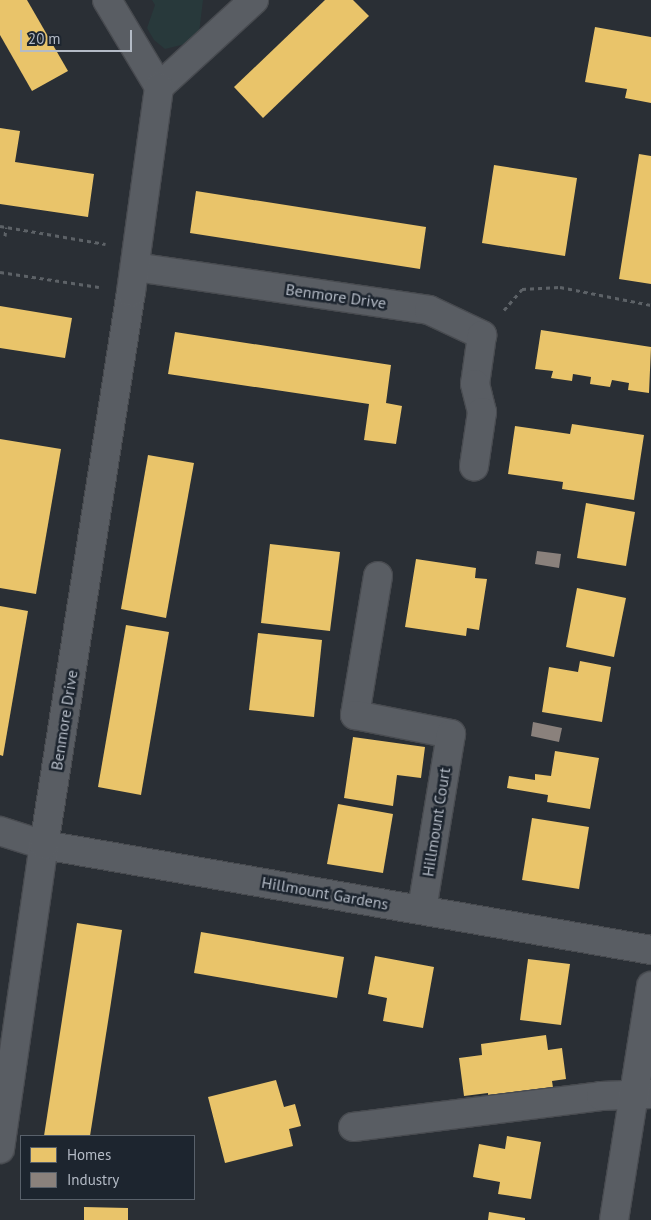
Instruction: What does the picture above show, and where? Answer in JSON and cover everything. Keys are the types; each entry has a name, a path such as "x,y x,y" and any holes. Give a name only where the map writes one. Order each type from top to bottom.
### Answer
{"street":[{"path":"107,0 159,87 254,0"},
{"name":"Benmore Drive","path":"0,1149 44,845 135,269 159,87"},
{"name":"Benmore Drive","path":"135,269 429,310 482,335"},
{"path":"474,466 482,412 475,384 482,335"},
{"name":"Hillmount Court","path":"378,576 355,715 451,734 422,910"},
{"name":"Hillmount Gardens","path":"0,831 44,845 651,950"},
{"path":"614,1220 643,1094 651,986"},
{"path":"352,1127 643,1094"}],"path":[{"path":"0,226 135,269"},
{"path":"5,236 6,227"},
{"path":"0,272 135,269"},
{"path":"482,335 522,289 560,287 651,305"}],"shaded area":[{"path":"152,0 203,0 199,33 189,43 165,49 154,40 147,28 155,5"}],"building: Homes":[{"path":"0,0 27,0 68,71 32,91 0,35"},
{"path":"325,0 353,0 369,16 263,118 234,87"},
{"path":"595,27 651,37 651,103 625,98 627,89 585,82"},
{"path":"0,128 20,131 15,162 94,174 88,217 0,204"},
{"path":"639,154 651,156 651,284 619,279"},
{"path":"494,165 577,178 565,256 482,243"},
{"path":"196,191 426,227 420,269 190,233"},
{"path":"0,306 72,318 65,358 0,348"},
{"path":"541,330 651,347 649,393 628,390 629,383 612,380 610,387 590,384 591,377 573,374 572,381 551,378 553,371 535,369"},
{"path":"175,332 391,365 386,403 402,406 396,444 364,440 369,404 168,374"},
{"path":"572,424 644,435 634,500 562,489 563,482 508,474 515,426 570,434"},
{"path":"0,439 61,449 36,594 0,588"},
{"path":"148,455 194,463 166,618 121,609"},
{"path":"586,503 635,512 626,566 577,558"},
{"path":"270,544 340,552 330,631 261,623"},
{"path":"416,559 476,568 475,578 487,579 479,630 467,628 466,636 405,627"},
{"path":"577,588 626,598 614,657 566,647"},
{"path":"0,606 28,611 3,756 0,755"},
{"path":"126,625 169,632 141,795 98,787"},
{"path":"258,633 322,640 314,717 249,710"},
{"path":"580,661 611,667 602,722 542,712 549,667 578,672"},
{"path":"353,737 425,747 421,778 397,775 393,806 344,798"},
{"path":"555,751 599,758 590,809 547,802 548,795 507,788 509,776 535,780 535,774 551,776"},
{"path":"338,804 393,814 383,873 327,864"},
{"path":"532,818 589,827 579,889 522,880"},
{"path":"77,923 122,930 90,1135 44,1135"},
{"path":"201,932 344,957 337,998 194,973"},
{"path":"375,956 434,967 423,1028 383,1021 387,998 368,994"},
{"path":"528,959 570,964 561,1025 520,1020"},
{"path":"546,1035 548,1050 562,1048 566,1079 552,1081 554,1094 489,1104 488,1093 464,1096 459,1058 482,1055 481,1044"},
{"path":"276,1080 284,1107 295,1104 301,1126 289,1129 293,1146 225,1163 208,1097"},
{"path":"507,1136 541,1142 531,1199 498,1194 500,1182 473,1177 479,1144 505,1149"},
{"path":"84,1207 128,1208 128,1220 84,1220"},
{"path":"489,1212 525,1218 525,1220 488,1220"}],"building: Industry":[{"path":"537,551 561,554 559,568 535,564"},
{"path":"533,722 562,728 559,742 531,736"}]}
